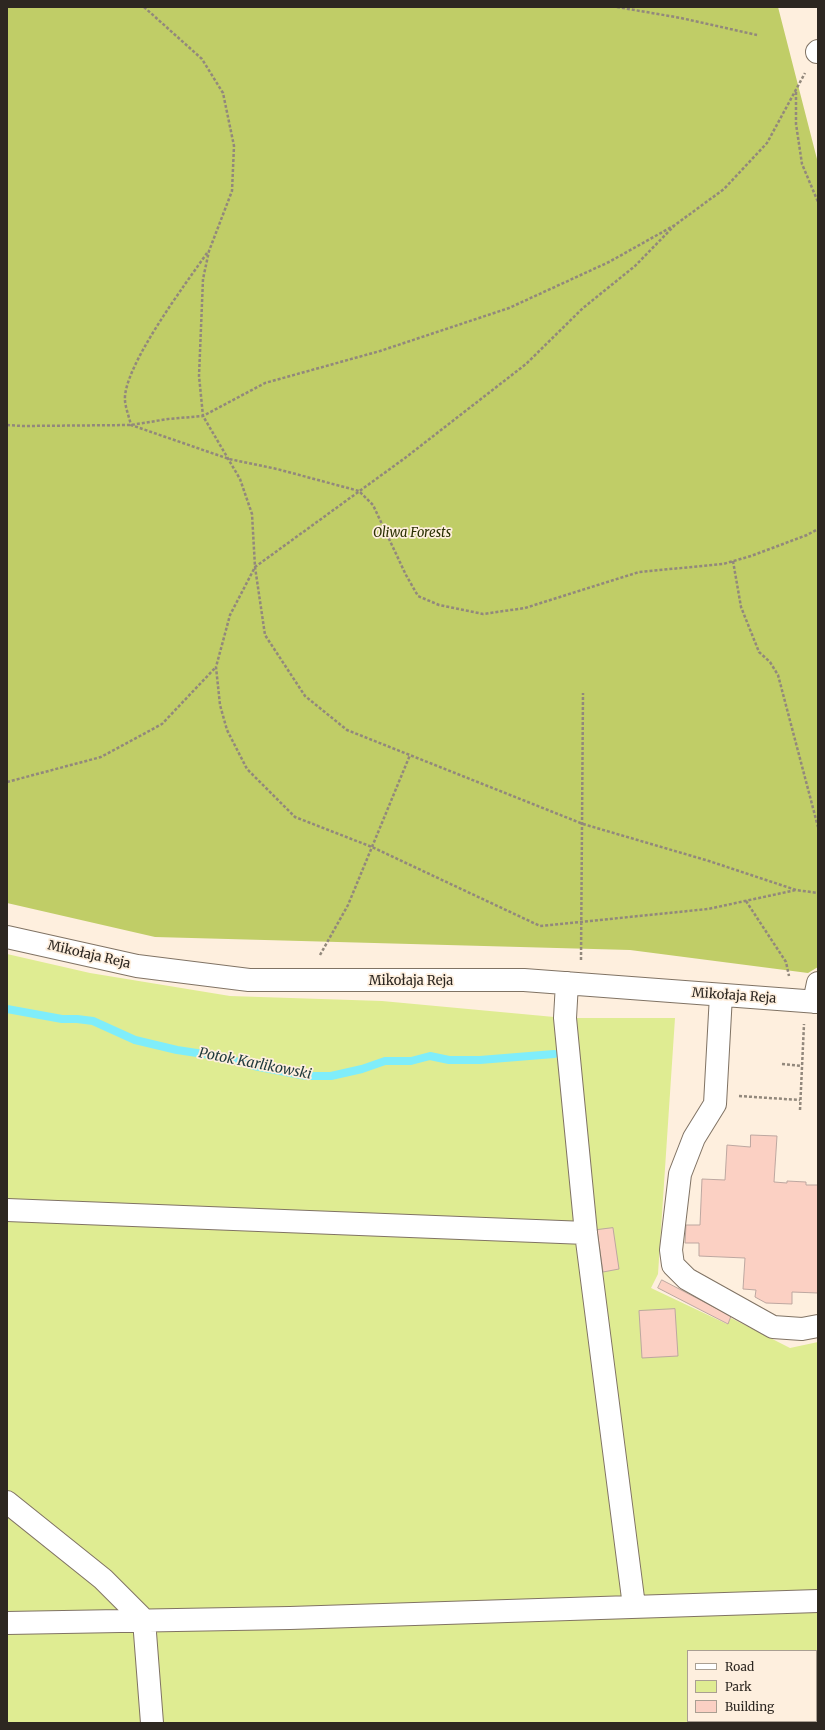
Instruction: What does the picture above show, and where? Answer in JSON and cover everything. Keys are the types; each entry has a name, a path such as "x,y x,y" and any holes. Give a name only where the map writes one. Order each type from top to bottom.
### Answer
{"street":[{"name":"Mikołaja Reja","path":"7,937 137,966 249,980 524,980 721,995 817,996"},
{"path":"575,984 564,1018 586,1233 634,1606"},
{"path":"721,995 715,1104 694,1138 680,1174 671,1250 673,1265 687,1279 773,1327 802,1329 818,1326"},
{"path":"7,1210 586,1233"},
{"path":"7,1502 102,1579 144,1620 152,1723"},
{"path":"7,1623 290,1618 818,1601"}],"path":[{"path":"144,7 202,59 223,92 234,146 232,190 209,251 203,279 199,376 203,416 240,479 252,514 255,567 265,635 305,696 348,730 583,824 710,861 796,890 818,893"},
{"path":"617,7 681,18 757,35"},
{"path":"7,425 132,425 168,419 203,416 265,383 380,351 509,308 609,262 675,225 724,189 767,144 817,52"},
{"path":"796,90 796,124 802,164 818,202"},
{"path":"675,225 635,266 583,308 526,364 405,458 255,567 230,615 216,667 220,705 227,730 247,769 295,817 372,847 540,926 708,909 796,890"},
{"path":"132,425 125,400 128,381 142,352 209,251"},
{"path":"132,425 229,459 277,469 359,491 373,505 406,575 418,596 439,605 483,614 525,608 639,572 733,562 800,538 818,529"},
{"path":"733,562 741,607 759,652 770,662 778,675 818,826"},
{"path":"7,782 101,756 162,724 216,667"},
{"path":"575,984 580,923 583,824 583,693"},
{"path":"305,981 348,905 410,755"},
{"path":"746,901 786,962 789,976"},
{"path":"800,1110 803,1035"},
{"path":"782,1064 802,1066"},
{"path":"716,1095 800,1100"}],"green space":[{"name":"Oliwa Forests","path":"7,7 778,7 818,163 818,967 808,973 630,950 155,937 7,903"},
{"path":"7,954 90,973 230,996 382,1001 565,1018 675,1018 658,1274 651,1288 727,1324 731,1318 790,1348 818,1342 818,1723 7,1723"}],"building":[{"path":"751,1135 777,1136 774,1182 806,1182 806,1185 818,1185 818,1293 792,1292 792,1304 766,1303 755,1297 756,1290 743,1289 745,1258 699,1256 699,1243 685,1243 686,1225 700,1225 702,1179 725,1180 727,1145 750,1147"},
{"path":"613,1228 619,1269 603,1272 597,1230"},
{"path":"662,1280 731,1316 728,1324 658,1288"},
{"path":"675,1309 678,1356 642,1358 639,1311"}],"waterway":[{"name":"Potok Karlikowski","path":"7,1009 62,1019 93,1021 135,1040 177,1050 217,1056 254,1066 306,1076 331,1076 362,1069 385,1061 411,1061 430,1056 449,1060 480,1060 554,1054"}]}
